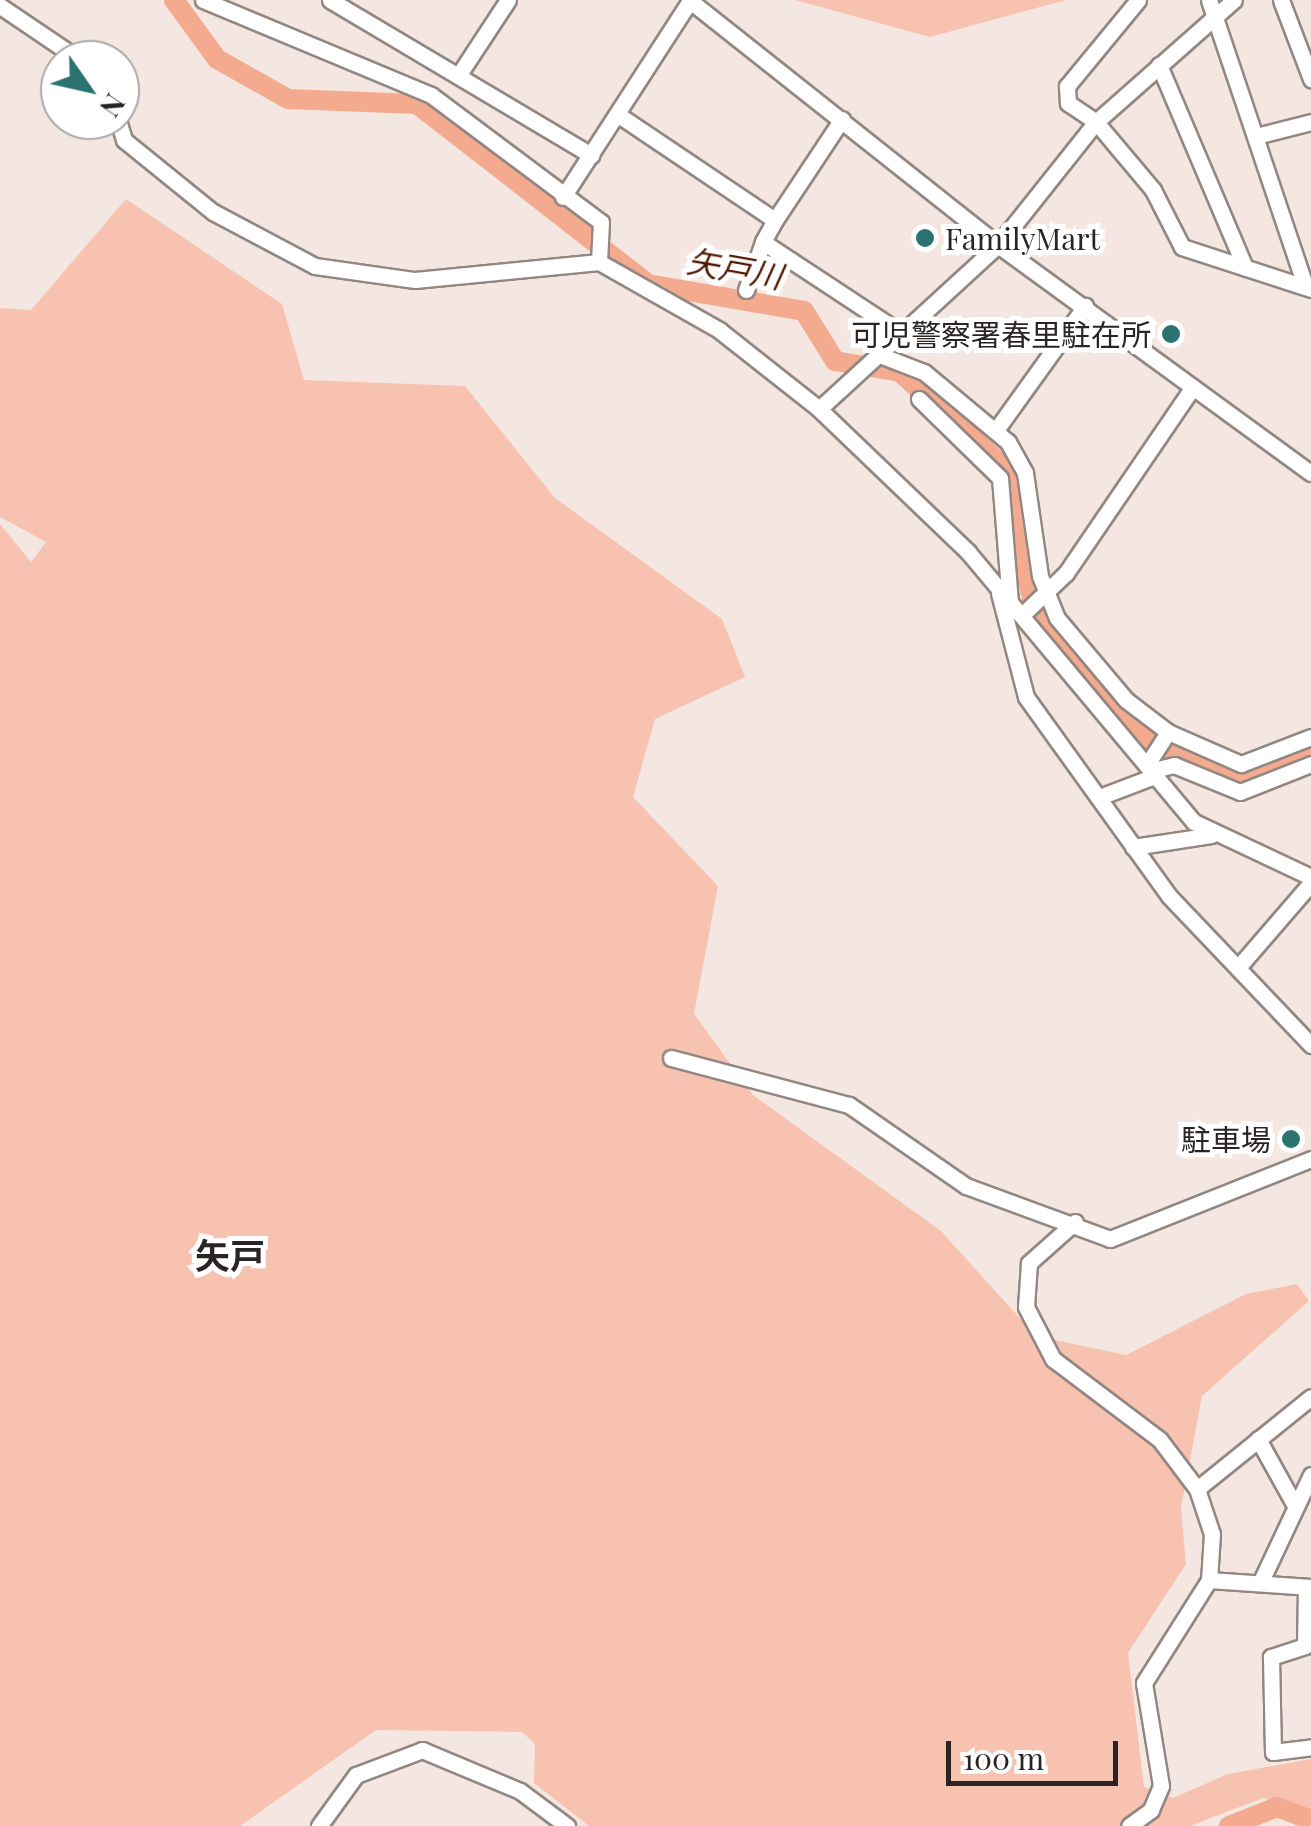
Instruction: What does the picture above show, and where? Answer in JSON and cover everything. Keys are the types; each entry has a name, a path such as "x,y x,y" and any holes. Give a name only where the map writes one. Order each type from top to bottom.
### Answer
{"street":[{"path":"203,0 431,96 604,229 599,262"},
{"path":"330,0 591,155"},
{"path":"458,76 508,0"},
{"path":"1138,0 1068,86 1068,103 1096,122 1152,190 1182,247 1308,286"},
{"path":"820,409 998,245 1096,122 1160,65 1212,6 1234,0"},
{"path":"1281,0 1311,79"},
{"path":"563,197 690,1 998,245 1311,473"},
{"path":"11,6 54,40"},
{"path":"1212,6 1260,135 1308,286"},
{"path":"1160,65 1245,268"},
{"path":"617,114 775,220"},
{"path":"746,290 775,220 842,119"},
{"path":"1260,135 1311,122"},
{"path":"124,140 213,212 315,266 415,280 599,262 719,330 820,409 968,552 1210,835 1311,880 1242,964"},
{"path":"763,242 901,333"},
{"path":"996,430 1085,306"},
{"path":"877,354 924,372 996,430 1025,473 1048,592 1063,628 1113,687 1168,732 1242,764 1311,737"},
{"path":"1022,615 1048,592 1192,388"},
{"path":"919,398 1000,478 1004,598 1026,697 1102,796 1132,847 1242,964 1311,1046"},
{"path":"1152,770 1168,732"},
{"path":"1102,796 1152,770 1174,765 1240,792 1311,764"},
{"path":"1132,847 1210,835"},
{"path":"671,1058 849,1106 966,1186 1075,1222 1110,1239 1130,1237 1160,1216 1311,1159"},
{"path":"1075,1222 1023,1276 1041,1339 1072,1377 1160,1440 1197,1489 1212,1534 1209,1580 1144,1683 1162,1786 1129,1826"},
{"path":"1197,1489 1311,1397"},
{"path":"1258,1439 1294,1504"},
{"path":"1262,1579 1294,1504 1311,1475"},
{"path":"1209,1580 1262,1579 1308,1587 1305,1646 1271,1658 1273,1752 1311,1747"},
{"path":"319,1826 356,1775 422,1750 520,1790 568,1826"}],"shaded area":[{"path":"795,0 1066,0 930,37"},
{"path":"126,199 282,304 304,380 465,386 555,498 722,619 745,677 655,719 633,797 718,886 694,1014 753,1095 941,1231 1036,1336 1126,1355 1246,1294 1297,1284 1309,1301 1202,1396 1181,1508 1186,1564 1128,1653 1144,1787 1173,1798 1228,1774 1311,1759 1311,1811 1263,1798 1190,1826 589,1826 534,1783 535,1744 522,1732 376,1730 240,1826 0,1826 0,524 31,562 46,542 0,517 0,308 31,310"}],"waterway":[{"name":"矢戸川","path":"174,0 217,59 288,99 417,104 648,284 804,311 835,361 900,372 1004,467 1036,617 1115,712 1152,745 1225,776 1251,778 1311,750"},
{"path":"1229,1826 1277,1807 1311,1820"}],"place":[{"name":"FamilyMart","path":"925,238"},
{"name":"可児警察署春里駐在所","path":"1171,334"},
{"name":"駐車場","path":"1291,1139"}],"district":[{"name":"矢戸","path":"230,1255"}]}
